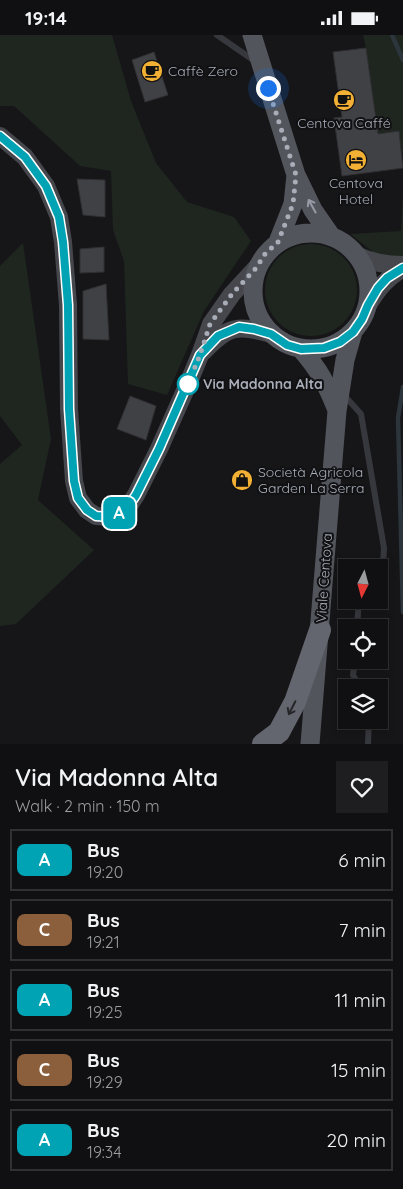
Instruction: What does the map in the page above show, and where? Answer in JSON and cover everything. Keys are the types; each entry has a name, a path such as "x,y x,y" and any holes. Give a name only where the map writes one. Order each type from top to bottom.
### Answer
{"highway":[{"path":"264,744 280,732 295,702 320,629"}],"main road":[{"path":"252,35 296,175 313,210 331,236"},
{"path":"278,242 293,204 296,175"},
{"path":"317,233 331,236 346,245 358,256 366,271 370,288 368,305 362,319 353,332 340,342 324,348 301,349 287,345 271,334 257,314 253,303 253,279 257,267 264,255 278,242 298,234 317,233"},
{"name":"Viale Centova","path":"310,744 337,411 345,360 353,332"},
{"name":"Viale Centova","path":"301,349 318,369 328,387 337,411"}],"street":[{"path":"0,136 25,157 46,186 59,217 68,305 69,409 74,481 78,498 87,510 96,516 110,517 126,510 136,495 159,449 200,355 210,324 232,294 257,267"},
{"path":"358,256 367,261 403,266"},
{"path":"368,305 378,288 387,278 403,266"},
{"path":"200,355 218,336 239,327 271,334"}],"lane":[{"path":"217,35 261,65"},
{"path":"340,391 361,414 384,548 383,559"},
{"path":"368,744 369,729"}],"shaded area":[{"path":"0,35 112,35 131,101 156,163 187,202 234,217 251,241 204,311 167,395 128,384 124,261 113,230 111,171 80,166 14,106 0,106"},
{"path":"363,35 403,35 403,159 399,131 378,134"},
{"path":"403,193 403,259 399,260 373,252 350,234 401,231"},
{"path":"23,243 51,439 38,500 94,550 16,624 0,626 0,464 22,445 0,416 0,266"},
{"path":"311,244 329,248 343,258 353,272 357,290 353,308 343,322 329,332 311,336 293,332 279,322 269,308 265,290 269,272 279,258 293,248"}],"building":[{"path":"366,48 378,134 399,131 403,168 342,176 334,118 342,117 333,52"},
{"path":"154,52 168,95 145,102 132,60"},
{"path":"77,179 105,180 105,217 83,215"},
{"path":"104,247 104,272 80,273 80,249"},
{"path":"106,284 109,340 83,339 83,291"},
{"path":"130,396 156,406 146,440 117,429"}],"waterway":[{"path":"392,35 403,60"},
{"path":"403,387 398,418 403,612"}],"bus line":[{"name":"A","path":"0,136 25,157 46,186 59,217 68,305 69,409 74,481 78,498 87,510 96,516 110,517 126,510 136,495 159,449 200,355 218,336 239,327 271,334 287,345 301,349 324,348 340,342 353,332 378,288 387,278 403,268"}],"place":[{"name":"Caffè Zero","path":"152,71"},
{"name":"Centova Caffé","path":"344,100"},
{"name":"Centova Hotel","path":"356,160"},
{"name":"Via Madonna Alta","path":"188,384"},
{"name":"Società Agricola Garden La Serra","path":"242,480"}],"route":[{"path":"188,384 210,324 232,294 257,267 264,255 278,242 293,204 296,175 268,88"}]}
